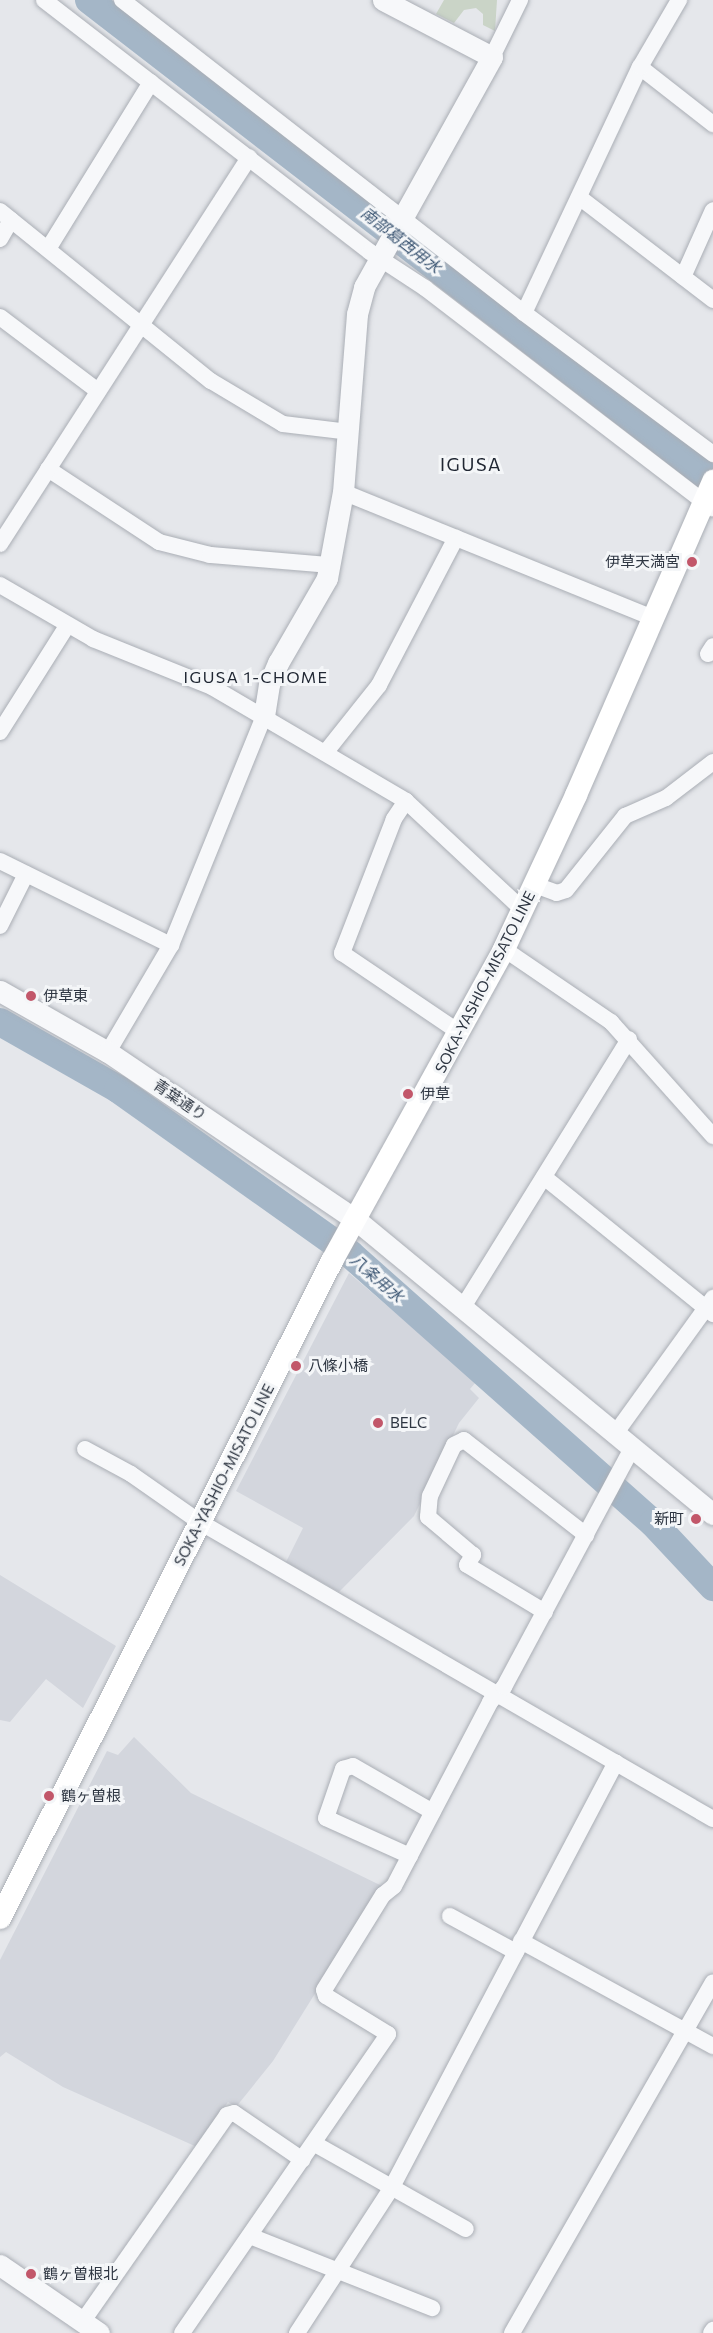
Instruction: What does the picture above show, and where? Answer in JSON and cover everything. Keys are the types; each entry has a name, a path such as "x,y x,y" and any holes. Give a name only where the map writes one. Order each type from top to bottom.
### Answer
{"main road":[{"name":"SOKA-YASHIO-MISATO LINE","path":"0,1918 75,1774 198,1521 355,1219 460,1033 504,949 709,497"}],"street":[{"path":"44,0 249,157 709,497"},
{"path":"122,0 400,222 713,454"},
{"path":"383,0 492,57"},
{"path":"108,1052 171,945 264,716 269,684 278,663 321,592 329,565 343,492 357,314 364,287 492,57 520,0"},
{"path":"524,313 640,67 679,0"},
{"path":"640,67 713,124"},
{"path":"48,249 151,82"},
{"path":"0,544 249,157"},
{"path":"579,197 713,300"},
{"path":"683,277 713,210"},
{"path":"0,239 6,215 143,322 211,381 283,424 349,432"},
{"path":"0,317 98,391"},
{"path":"48,469 159,542 210,555 329,565"},
{"path":"343,492 653,618"},
{"path":"325,753 379,685 456,538"},
{"path":"0,585 67,626 212,687 406,801 523,910"},
{"path":"0,732 67,626"},
{"path":"535,885 557,893 566,890 626,816 666,798 713,762"},
{"path":"406,801 394,819 342,953 460,1033"},
{"path":"0,861 171,945"},
{"path":"0,926 26,874"},
{"path":"504,949 611,1022 629,1039 713,1136"},
{"name":"青葉通り","path":"0,991 108,1052 355,1219 713,1514"},
{"path":"463,1307 629,1039"},
{"path":"544,1177 711,1307 615,1434"},
{"path":"545,1612 467,1565 473,1555 428,1517 430,1496 454,1445 464,1440 586,1535"},
{"path":"182,2333 315,2144 388,2034 326,1996 324,1990 410,1856 497,1694 545,1612 632,1448"},
{"path":"85,1449 131,1474 198,1521 713,1819"},
{"path":"297,2333 339,2272 392,2187 616,1763"},
{"path":"410,1856 326,1818 343,1769 353,1766 433,1812"},
{"path":"450,1916 686,2030 713,2046"},
{"path":"512,2333 713,1982"},
{"path":"0,2265 91,2327 227,2115 234,2113 303,2160"},
{"path":"315,2144 466,2229"},
{"path":"250,2236 432,2308"}],"shaded area":[{"path":"444,0 497,0 495,31 483,25 483,14 476,8 464,10 454,23 436,14"},
{"path":"349,1273 476,1382 470,1389 479,1398 459,1423 414,1516 339,1592 286,1562 303,1528 236,1491"},
{"path":"0,1575 116,1646 83,1708 46,1679 10,1722 0,1720"},
{"path":"134,1737 191,1793 382,1886 273,2061 236,2107 228,2102 197,2147 63,2087 6,2052 0,2057 0,1960 107,1751 118,1755"}],"waterway":[{"name":"南部葛西用水","path":"89,0 713,481"},
{"name":"八条用水","path":"0,1022 118,1089 350,1254 653,1523 713,1587"}],"place":[{"name":"伊草天満宮","path":"692,562"},
{"name":"伊草東","path":"31,996"},
{"name":"伊草","path":"408,1094"},
{"name":"八條小橋","path":"296,1366"},
{"name":"BELC","path":"378,1423"},
{"name":"新町","path":"696,1519"},
{"name":"鶴ヶ曽根","path":"49,1796"},
{"name":"鶴ヶ曽根北","path":"31,2274"}],"district":[{"name":"IGUSA","path":"471,464"},
{"name":"IGUSA 1-CHOME","path":"256,677"}]}
